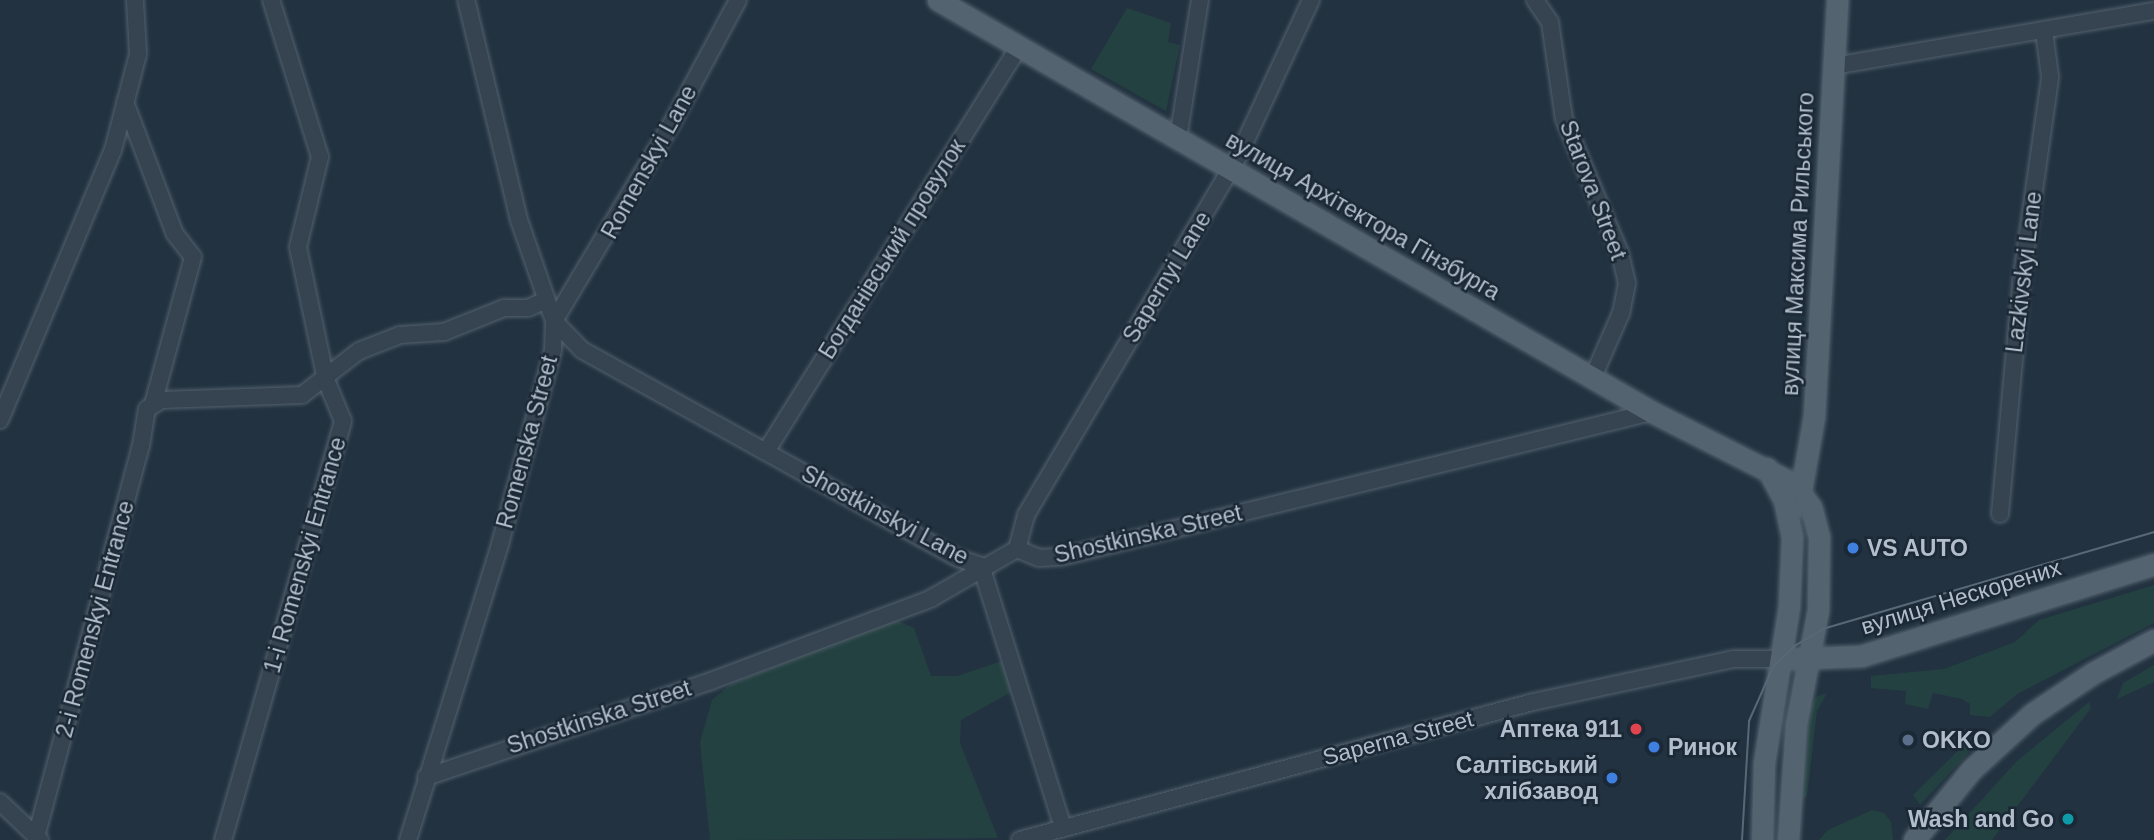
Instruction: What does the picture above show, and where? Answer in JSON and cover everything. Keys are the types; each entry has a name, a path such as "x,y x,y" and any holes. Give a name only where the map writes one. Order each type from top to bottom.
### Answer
{"main road":[{"name":"вулиця Архітектора Гінзбурга","path":"938,0 1652,412 1767,468"},
{"name":"вулиця Максима Рильського","path":"1789,514 1801,490 1814,416 1837,0"},
{"name":"вулиця Максима Рильського","path":"1762,840 1764,763 1790,586 1789,514 1767,468"},
{"path":"1767,468 1801,490 1815,517 1819,537 1818,610 1796,724 1788,840"},
{"name":"вулиця Нескорених","path":"1780,659 1861,656 2154,564"},
{"path":"1914,840 1972,769 2032,714 2092,673 2154,640"}],"street":[{"path":"0,420 113,150 138,54 135,0"},
{"name":"1-i Romenskyi Entrance","path":"223,840 343,421 326,380 298,247 320,157 271,0"},
{"name":"Romenska Street","path":"408,840 500,544 554,350 554,321 544,301 519,220 466,0"},
{"name":"Romenskyi Lane","path":"554,321 672,123 738,0"},
{"path":"1174,137 1180,126 1200,0"},
{"name":"Sapernyi Lane","path":"1017,549 1026,515 1230,170 1311,0"},
{"name":"Starova Street","path":"1535,0 1550,22 1564,119 1620,253 1627,283 1621,313 1592,377"},
{"path":"1834,66 2154,11"},
{"name":"Lazkivskyi Lane","path":"2000,514 2021,282 2050,77 2044,31"},
{"name":"Богданівський провулок","path":"767,450 1018,48"},
{"name":"2-i Romenskyi Entrance","path":"38,838 141,446 143,417 153,404 193,257 175,233 125,102"},
{"path":"153,404 302,396 326,380 359,351 400,335 444,332 504,308 528,308 544,301"},
{"name":"Shostkinskyi Lane","path":"554,321 582,350 958,558 981,566 1063,828"},
{"name":"Shostkinska Street","path":"426,777 711,681 930,599 981,566 1017,549 1039,558 1061,557 1652,412"},
{"name":"Saperna Street","path":"1020,840 1634,678 1750,657 1780,659"},
{"path":"0,802 38,838"}],"green space":[{"path":"1127,8 1171,23 1168,42 1180,45 1166,111 1091,69"},
{"path":"2154,585 2154,623 2017,694 1990,717 1970,715 1970,704 1962,699 1933,693 1928,709 1905,704 1906,691 1871,688 1871,676 1944,669 2015,642 2039,620"},
{"path":"894,619 914,628 931,676 957,676 1002,661 1011,692 961,720 960,743 998,838 710,840 700,742 712,700 731,684"},
{"path":"2154,665 2154,682 2117,699 2123,683"},
{"path":"1827,693 1817,711 1807,796 1799,802 1808,712 1816,697"},
{"path":"2089,702 2091,708 1992,840 1945,840 2017,761"},
{"path":"1967,742 1975,746 1920,805 1913,795"},
{"path":"1872,810 1884,813 1891,822 1893,840 1819,840 1828,830"}],"tram line":[{"path":"1742,840 1749,721 1773,667 1796,645 1826,628 2154,532"}],"place":[{"name":"VS AUTO","path":"1853,548"},
{"name":"Аптека 911","path":"1636,729"},
{"name":"OKKO","path":"1908,740"},
{"name":"Ринок","path":"1654,747"},
{"name":"Салтівський хлібзавод","path":"1612,778"},
{"name":"Wash and Go","path":"2068,819"}]}
